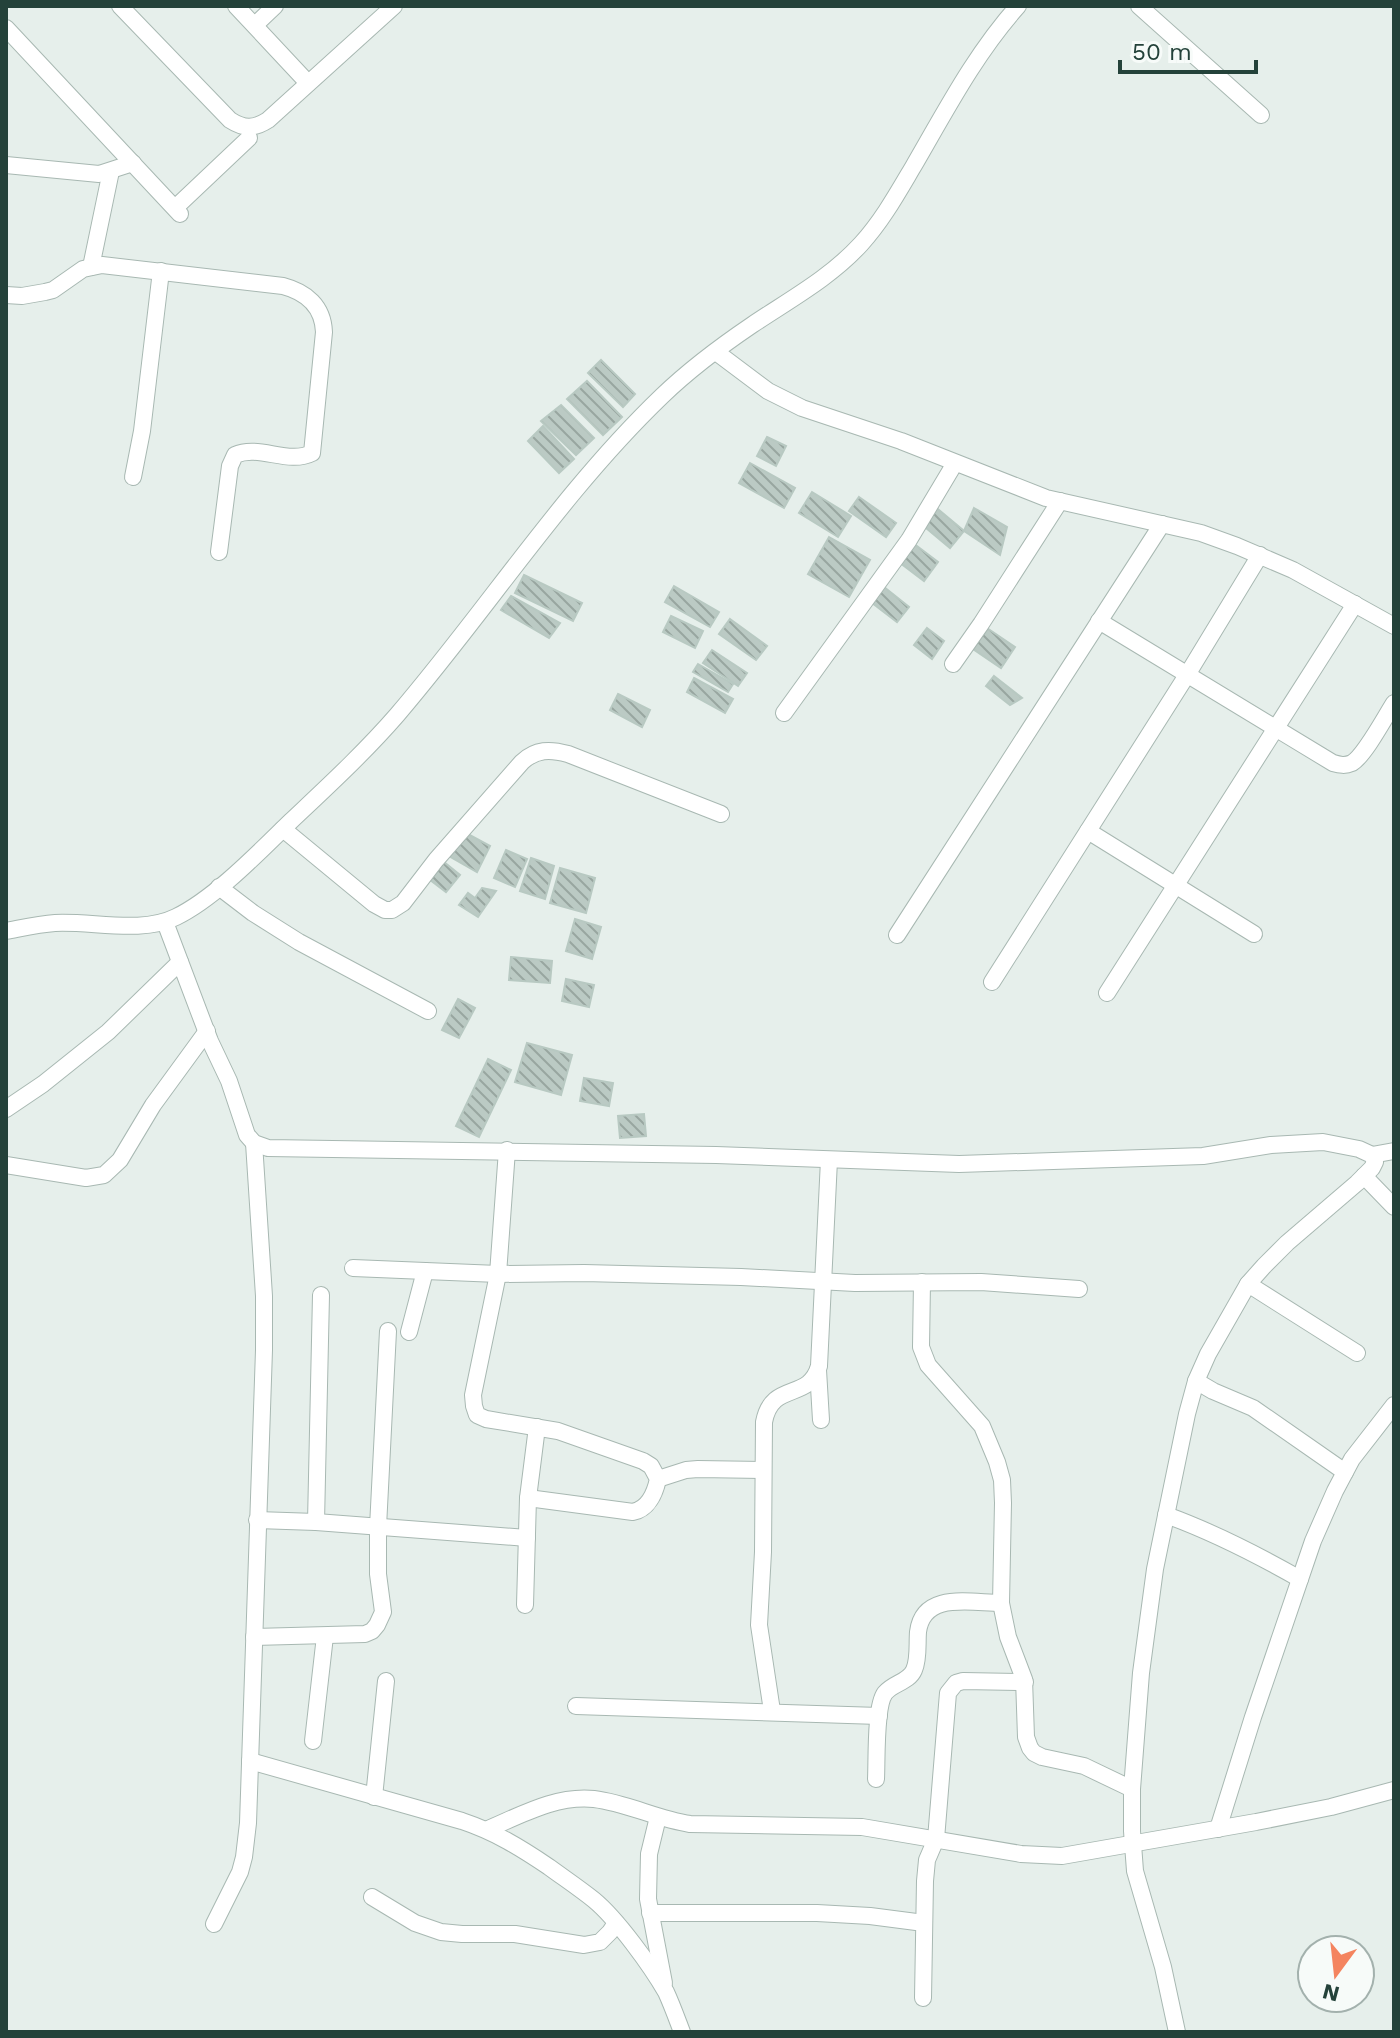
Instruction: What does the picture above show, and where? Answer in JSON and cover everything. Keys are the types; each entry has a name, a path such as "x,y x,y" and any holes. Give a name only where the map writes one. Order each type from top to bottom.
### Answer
{"street":[{"path":"120,6 230,120 246,127 259,126 394,6"},
{"path":"236,6 308,83"},
{"path":"255,25 275,6"},
{"path":"6,931 55,923 141,925 165,922 184,913 219,887 283,829 367,749 512,573 578,486 663,395 748,327 836,268 860,245 886,213 976,59 1018,6"},
{"path":"1139,6 1261,115"},
{"path":"7,30 178,211 249,138"},
{"path":"91,267 107,171 105,134"},
{"path":"6,165 99,174 133,163"},
{"path":"6,295 22,296 53,290 72,275 91,267 113,265 294,289 319,309 323,324 312,453 302,457 246,451 235,455 230,466 219,552"},
{"path":"133,477 142,431 161,271"},
{"path":"716,352 788,402 867,429 1028,492 1201,533 1260,555 1394,626"},
{"path":"784,713 909,540 955,463"},
{"path":"953,664 1060,501"},
{"path":"897,935 1162,524"},
{"path":"992,982 1260,555"},
{"path":"1107,993 1355,604"},
{"path":"1099,621 1333,763 1345,765 1356,760 1394,703"},
{"path":"283,829 374,904 392,910 409,897 436,860 522,762 535,752 549,750 568,754 721,814"},
{"path":"1088,831 1254,934"},
{"path":"219,887 299,942 428,1011"},
{"path":"165,922 229,1081 247,1135 254,1143 268,1148 507,1150 959,1164 1203,1156 1282,1144 1323,1142 1359,1149 1372,1155 1394,1151"},
{"path":"6,1109 96,1042 180,962"},
{"path":"6,1165 86,1178 109,1172 207,1031"},
{"path":"214,1924 233,1889 244,1857 248,1823 264,1350 254,1143"},
{"path":"507,1150 498,1274 473,1395 477,1415 580,1437 643,1461 651,1466 658,1479 650,1499 639,1511 633,1512 528,1498"},
{"path":"1177,2032 1163,1967 1139,1891 1133,1845 1132,1789 1146,1631 1155,1569 1187,1414 1196,1381 1208,1354 1248,1284 1287,1243 1364,1176 1375,1162 1372,1155"},
{"path":"821,1420 818,1370 829,1160"},
{"path":"1364,1176 1394,1207"},
{"path":"353,1268 498,1274 741,1277 823,1283 981,1282 1079,1289"},
{"path":"409,1332 425,1271"},
{"path":"922,1282 921,1347 924,1357 946,1387 982,1426 1002,1480 1001,1603 1008,1637 1025,1682 1026,1737 1030,1748 1034,1753 1051,1759 1084,1766 1132,1789"},
{"path":"1248,1284 1357,1353"},
{"path":"316,1522 321,1295"},
{"path":"254,1637 365,1634 372,1631 381,1619 378,1527 388,1331"},
{"path":"772,1711 759,1625 764,1422 766,1412 779,1397 810,1383 818,1370"},
{"path":"1196,1381 1253,1408 1345,1472"},
{"path":"1218,1829 1313,1541 1345,1472 1394,1405"},
{"path":"525,1605 528,1498 537,1427"},
{"path":"658,1479 698,1469 763,1470"},
{"path":"1166,1515 1210,1531 1300,1579"},
{"path":"257,1520 527,1538"},
{"path":"876,1779 879,1716 885,1693 914,1671 919,1629 929,1609 943,1603 1001,1603"},
{"path":"313,1741 325,1636"},
{"path":"374,1797 386,1681"},
{"path":"923,1998 927,1860 936,1839 947,1698 951,1687 963,1681 1025,1682"},
{"path":"576,1706 879,1716"},
{"path":"250,1761 488,1829 527,1852 596,1902 616,1923 666,1992"},
{"path":"488,1829 551,1803 594,1799 674,1822 862,1827 1021,1854 1075,1856 1331,1807 1394,1790"},
{"path":"658,1817 649,1854 650,1913 666,1992 682,2032"},
{"path":"372,1897 415,1923 441,1932 515,1934 584,1945 600,1942 616,1923"},
{"path":"650,1913 817,1913 924,1923"}],"building":[{"path":"601,360 635,394 623,407 588,373"},
{"path":"587,381 622,417 603,435 567,399"},
{"path":"561,405 594,438 576,455 541,421"},
{"path":"543,426 574,459 559,473 528,441"},
{"path":"767,437 786,446 776,466 757,456"},
{"path":"750,463 795,488 784,508 739,483"},
{"path":"812,492 851,516 838,537 799,513"},
{"path":"859,497 896,523 886,537 849,511"},
{"path":"933,505 964,531 950,548 919,522"},
{"path":"974,508 1007,527 1000,555 964,531"},
{"path":"829,537 870,560 849,597 808,574"},
{"path":"909,540 938,562 924,581 895,559"},
{"path":"524,575 582,603 573,621 515,593"},
{"path":"879,583 909,607 897,622 867,599"},
{"path":"674,586 719,612 710,627 665,602"},
{"path":"511,596 560,623 549,638 501,610"},
{"path":"671,616 703,631 695,648 663,632"},
{"path":"730,619 767,646 756,660 719,634"},
{"path":"981,624 1015,647 1001,668 967,645"},
{"path":"927,628 944,641 932,659 914,645"},
{"path":"712,650 747,673 738,686 703,663"},
{"path":"698,664 733,684 728,692 693,672"},
{"path":"994,676 1022,698 1010,705 986,686"},
{"path":"694,678 733,699 725,713 687,692"},
{"path":"618,694 650,710 642,727 610,710"},
{"path":"464,832 490,846 477,872 442,852"},
{"path":"506,850 527,859 515,887 494,878"},
{"path":"439,858 460,875 446,892 425,876"},
{"path":"531,858 554,866 545,899 520,891"},
{"path":"560,868 595,878 586,913 550,903"},
{"path":"482,888 496,891 478,917 459,905 468,893 475,898"},
{"path":"575,919 601,927 592,959 566,951"},
{"path":"511,957 552,961 550,983 509,980"},
{"path":"566,979 594,985 589,1007 562,1001"},
{"path":"458,999 475,1008 459,1038 442,1030"},
{"path":"527,1043 572,1055 561,1095 515,1082"},
{"path":"488,1059 511,1070 479,1137 456,1126"},
{"path":"584,1078 613,1083 609,1106 580,1101"},
{"path":"644,1114 646,1136 620,1138 618,1116"}]}
